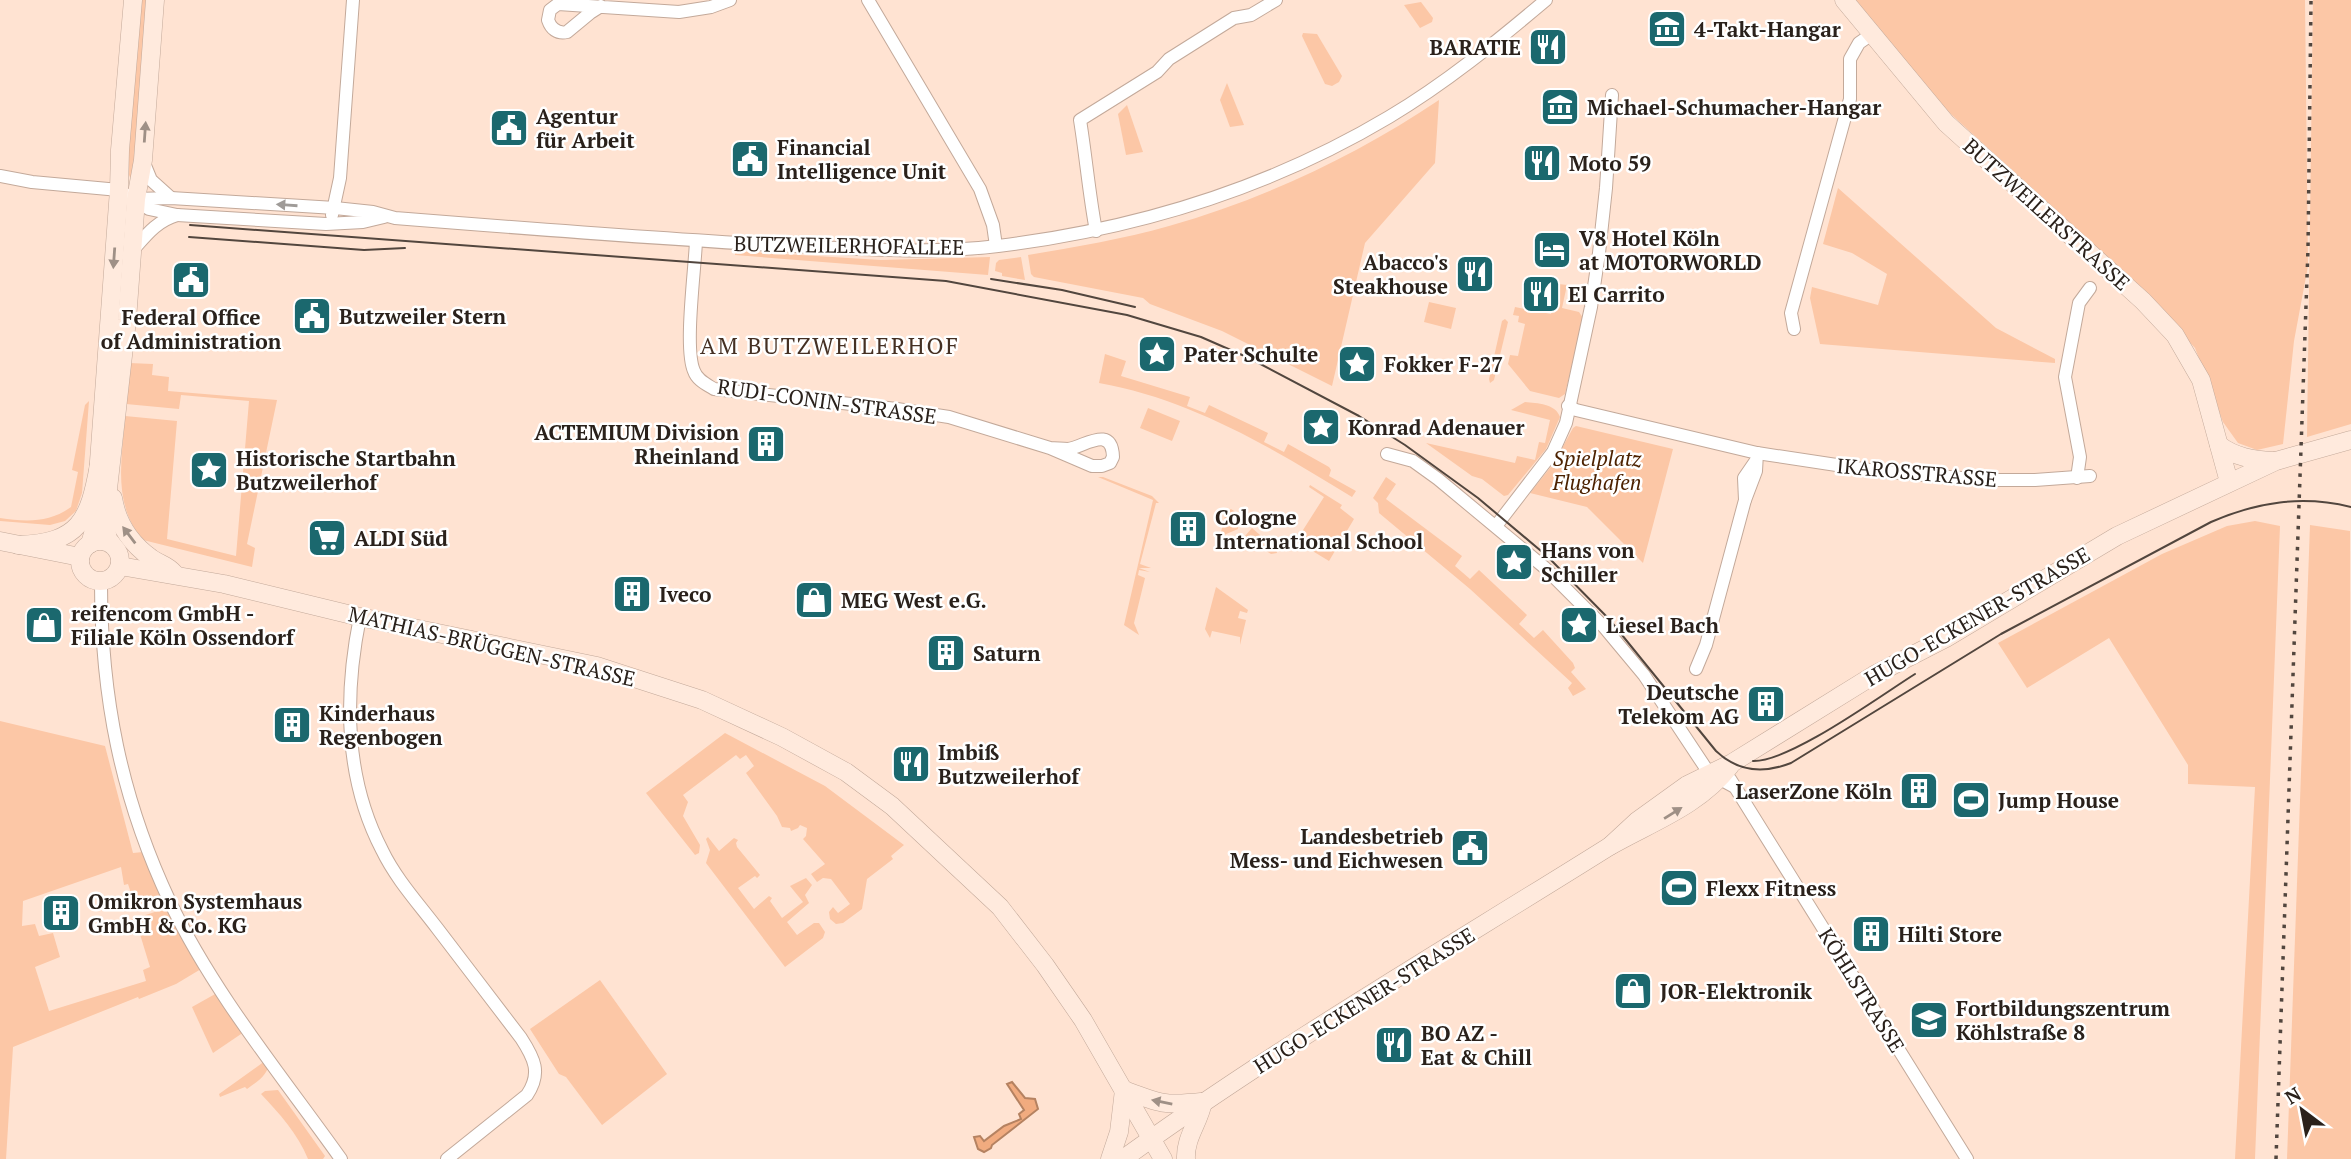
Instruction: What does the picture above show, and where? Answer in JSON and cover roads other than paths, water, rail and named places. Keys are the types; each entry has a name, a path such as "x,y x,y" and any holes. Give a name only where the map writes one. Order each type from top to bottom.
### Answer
{"street":[{"path":"133,0 120,150 120,190 95,524 85,550 84,574 93,581 101,582 112,579 120,566 121,558 108,539 106,524 136,199 144,160 155,0"},
{"path":"326,224 335,208 340,177 353,0"},
{"path":"601,6 679,12 730,0"},
{"path":"868,0 981,189 993,225 996,246"},
{"path":"1096,231 1080,120 1157,72 1168,59 1234,18 1251,15 1276,0"},
{"name":"BUTZWEILERHOFALLEE","path":"136,199 149,209 177,215 326,224 363,222 384,217 696,241 899,250 996,246 1096,231 1188,208 1317,156 1389,117 1433,89 1492,46 1546,0"},
{"name":"BUTZWEILERSTRASSE","path":"1844,0 1946,124 2143,301 2175,335 2201,380 2229,482"},
{"path":"1794,329 1791,313 1850,99 1850,59 1859,43 1872,34"},
{"path":"1496,526 1553,452 1566,423 1591,307 1599,253 1612,95"},
{"path":"144,160 151,180 171,198"},
{"path":"0,176 32,182 120,190 136,199"},
{"name":"BUTZWEILERHOFALLEE","path":"136,199 171,198 335,208 373,212 384,217"},
{"path":"133,250 151,228 166,218 177,215"},
{"name":"RUDI-CONIN-STRASSE","path":"696,241 690,352 694,372 702,382 714,389 897,408 939,415 1050,448"},
{"path":"2077,478 2080,457 2065,377 2079,303 2090,288"},
{"name":"IKAROSSTRASSE","path":"1568,407 1756,457 1986,480 2077,478 2091,475"},
{"path":"2229,482 2276,461 2351,439"},
{"path":"2219,445 2229,453 2276,461"},
{"name":"KÖHLSTRASSE","path":"1387,454 1413,461 1544,567 1611,636 1655,689 1709,781 1755,817 1967,1159"},
{"path":"1696,669 1706,645 1745,500 1744,478 1756,457"},
{"path":"18,545 55,539 79,525 88,509 99,461"},
{"path":"111,476 116,510 124,530 142,551 176,575"},
{"name":"HUGO-ECKENER-STRASSE","path":"1123,1159 1203,1102 1610,846 1637,821 1709,781 1732,763 1874,675 1946,638 2098,547 2229,482"},
{"path":"0,541 85,550 104,541 112,544"},
{"name":"MATHIAS-BRÜGGEN-STRASSE","path":"120,566 224,584 360,617 597,666 658,684 730,712 846,772 892,806 1000,907 1083,1020 1163,1159"},
{"path":"101,582 102,640 112,730 126,784 148,850 171,902 212,975 341,1159"},
{"path":"360,617 348,709 350,746 368,819 400,880 521,1038 536,1066 533,1087 527,1095 447,1159"},
{"path":"1110,1159 1119,1132 1124,1090 1159,1104 1203,1102 1200,1118 1188,1140 1186,1159"}],"tram line":[{"path":"190,225 946,281 1127,315 1201,337 1249,358 1359,416 1405,445 1478,498 1547,556 1609,619 1716,751 1733,763 1751,769 1771,769 1791,763 2001,634 2211,522 2280,502 2315,501 2351,507"},
{"path":"189,237 364,250 405,248"},
{"path":"991,279 1062,290 1135,307"},
{"path":"1753,761 1789,751 1811,740 1915,674"}],"railway":[{"path":"2276,1159 2308,249 2311,0"}],"place":[{"name":"4-Takt-Hangar","path":"1667,29"},
{"name":"BARATIE","path":"1548,47"},
{"name":"Michael-Schumacher-Hangar","path":"1560,107"},
{"name":"Agentur für Arbeit","path":"509,128"},
{"name":"Financial Intelligence Unit","path":"750,159"},
{"name":"Moto 59","path":"1542,163"},
{"name":"V8 Hotel Köln at MOTORWORLD","path":"1552,250"},
{"name":"Abacco's Steakhouse","path":"1475,274"},
{"name":"Federal Office of Administration","path":"191,280"},
{"name":"El Carrito","path":"1541,294"},
{"name":"Butzweiler Stern","path":"312,316"},
{"name":"Pater Schulte","path":"1157,354"},
{"name":"Fokker F-27","path":"1357,364"},
{"name":"Konrad Adenauer","path":"1321,427"},
{"name":"ACTEMIUM Division Rheinland","path":"766,444"},
{"name":"Historische Startbahn Butzweilerhof","path":"209,470"},
{"name":"Cologne International School","path":"1188,529"},
{"name":"ALDI Süd","path":"327,538"},
{"name":"Hans von Schiller","path":"1514,562"},
{"name":"Iveco","path":"632,594"},
{"name":"MEG West e.G.","path":"814,600"},
{"name":"reifencom GmbH - Filiale Köln Ossendorf","path":"44,625"},
{"name":"Liesel Bach","path":"1579,625"},
{"name":"Saturn","path":"946,653"},
{"name":"Deutsche Telekom AG","path":"1766,704"},
{"name":"Kinderhaus Regenbogen","path":"292,725"},
{"name":"Imbiß Butzweilerhof","path":"911,764"},
{"name":"LaserZone Köln","path":"1919,791"},
{"name":"Jump House","path":"1971,800"},
{"name":"Landesbetrieb Mess- und Eichwesen","path":"1470,848"},
{"name":"Flexx Fitness","path":"1679,888"},
{"name":"Omikron Systemhaus GmbH & Co. KG","path":"61,913"},
{"name":"Hilti Store","path":"1871,934"},
{"name":"JOR-Elektronik","path":"1633,991"},
{"name":"Fortbildungszentrum Köhlstraße 8","path":"1929,1020"},
{"name":"BO AZ - Eat & Chill","path":"1394,1045"}],"district":[{"name":"AM BUTZWEILERHOF","path":"830,345"}],"park label":[{"name":"Spielplatz Flughafen","path":"1597,470"}]}
